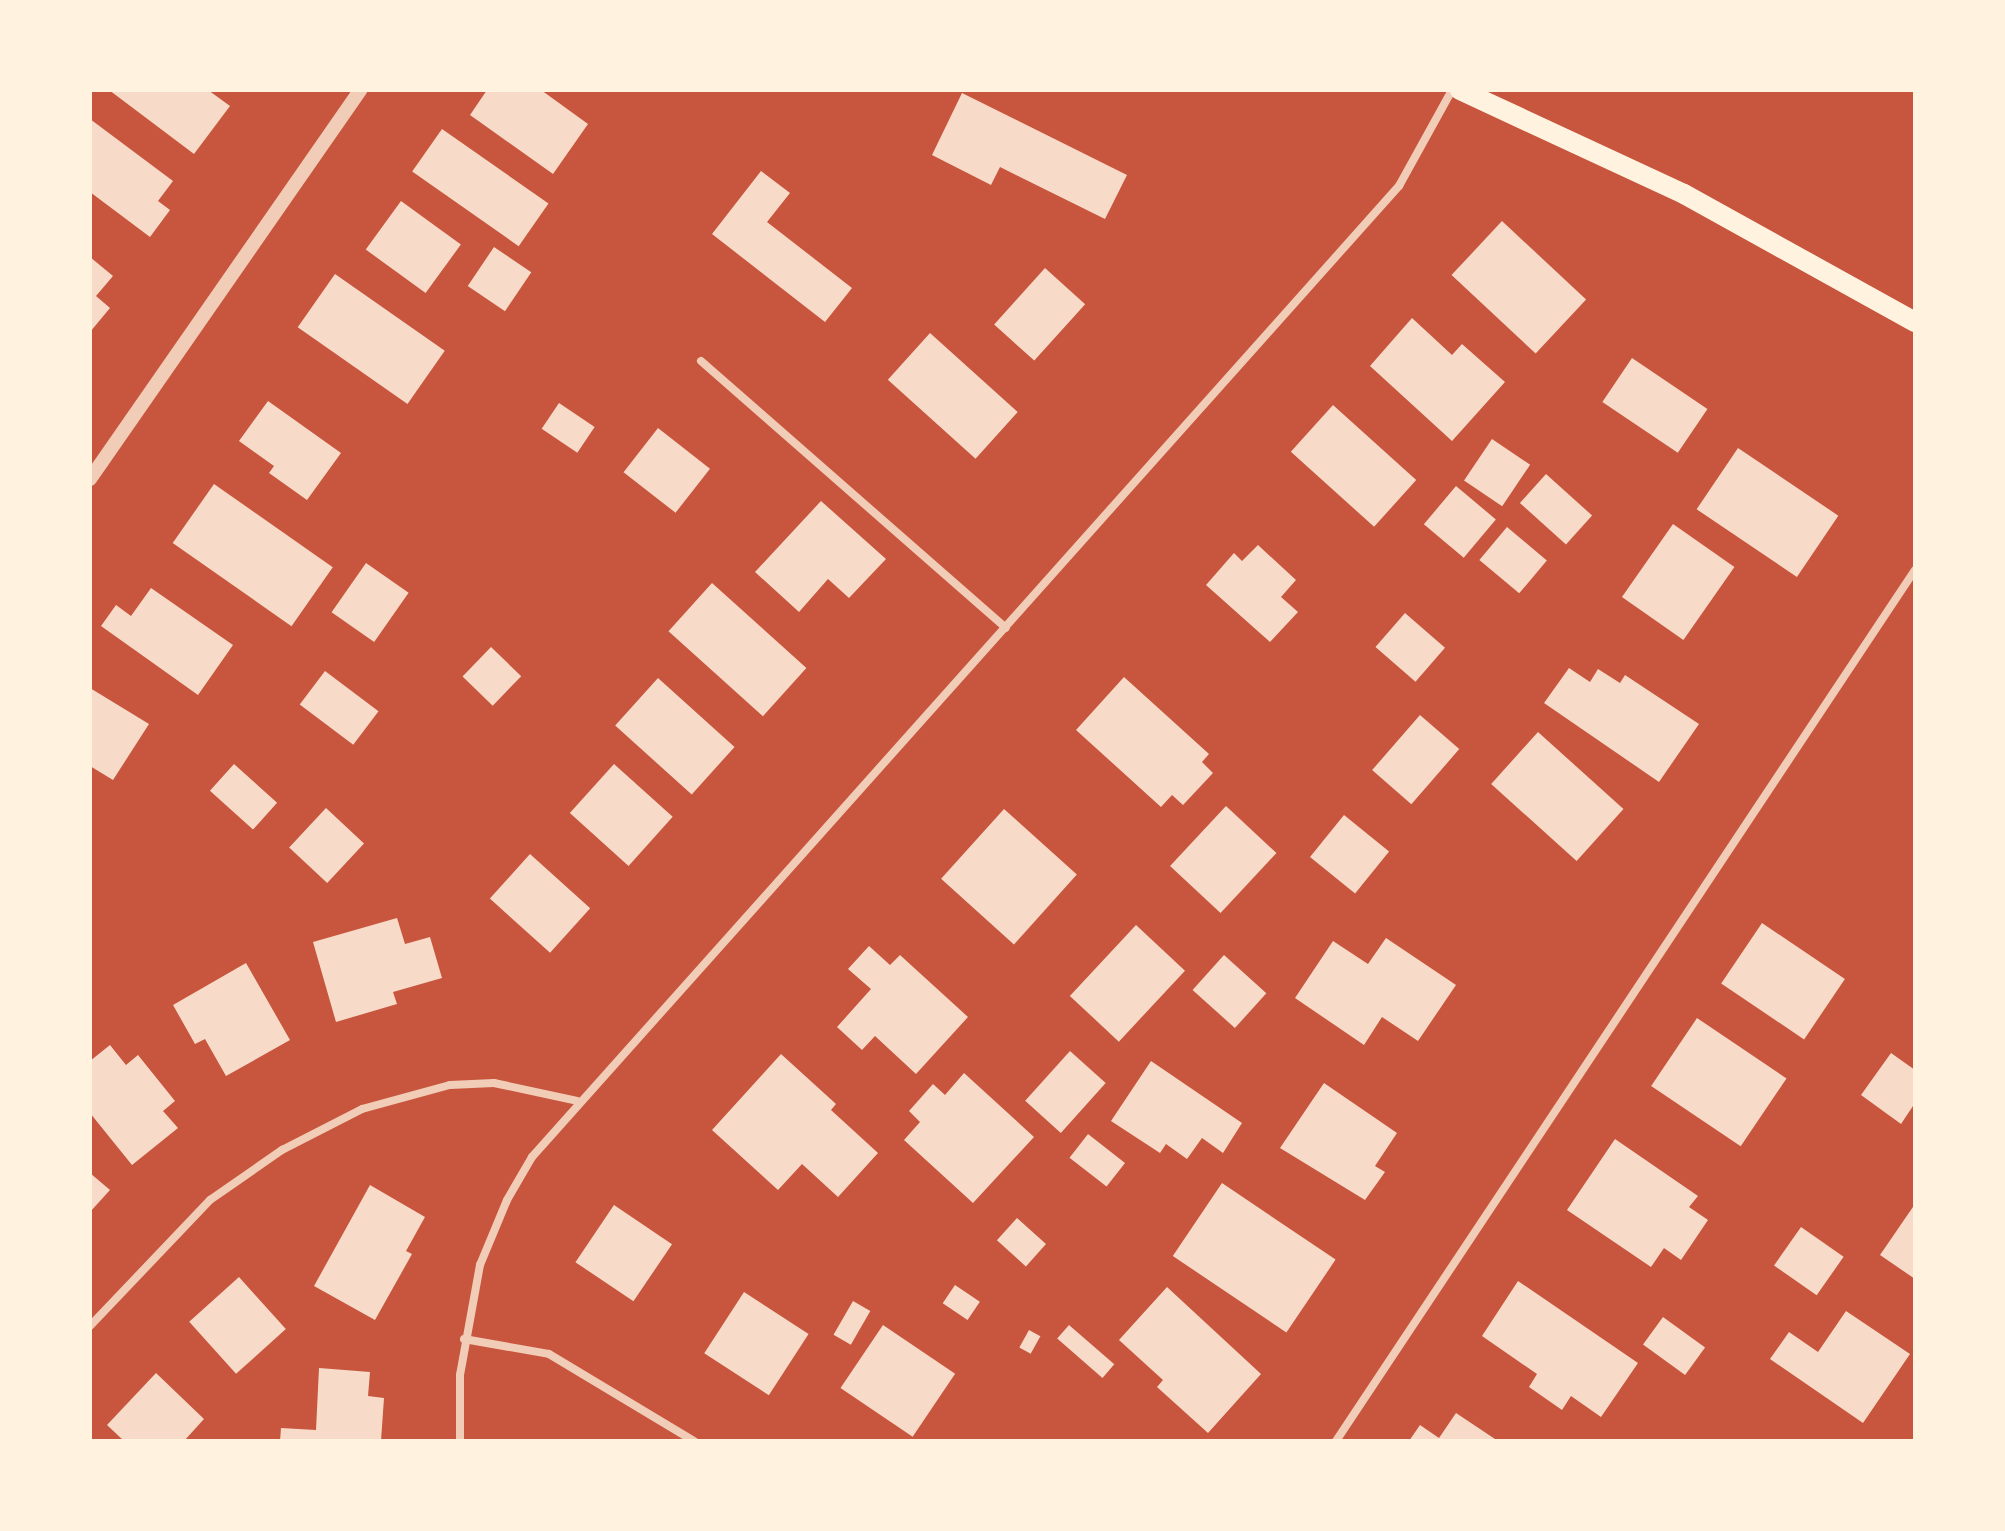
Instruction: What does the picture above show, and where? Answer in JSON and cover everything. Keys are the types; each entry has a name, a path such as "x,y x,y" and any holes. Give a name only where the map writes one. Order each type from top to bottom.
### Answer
{"main road":[{"path":"1460,90 1684,194 1915,322"}],"street":[{"path":"90,479 360,90"},
{"path":"460,1441 464,1339 480,1265 507,1200 532,1157 577,1101 1006,628 1399,186 1452,90"},
{"path":"701,361 1006,628"},
{"path":"1336,1441 1915,570"},
{"path":"90,1326 210,1200 282,1150 362,1109 450,1085 494,1083 577,1101"},
{"path":"464,1339 549,1354 694,1441"}],"building":[{"path":"109,90 208,90 230,106 194,154"},
{"path":"487,90 541,90 588,124 553,174 470,115"},
{"path":"962,93 1127,175 1105,219 1000,167 991,185 932,155"},
{"path":"90,119 173,181 158,201 170,210 150,237 90,192"},
{"path":"442,129 548,204 519,246 412,172"},
{"path":"761,171 790,193 767,222 852,288 825,322 712,234"},
{"path":"401,201 461,244 426,293 366,250"},
{"path":"1502,221 1586,299 1536,354 1452,275"},
{"path":"494,247 531,272 505,311 468,286"},
{"path":"90,257 113,276 96,296 110,308 90,332"},
{"path":"1045,268 1085,304 1034,361 994,324"},
{"path":"335,274 445,351 407,404 298,327"},
{"path":"1412,318 1452,355 1462,344 1505,382 1452,441 1370,366"},
{"path":"930,333 1018,412 976,459 888,380"},
{"path":"1632,358 1707,409 1678,453 1602,402"},
{"path":"268,401 341,453 307,500 269,473 274,466 239,441"},
{"path":"559,403 595,427 577,453 542,429"},
{"path":"1333,405 1416,480 1374,527 1291,452"},
{"path":"658,428 710,469 676,513 624,472"},
{"path":"1492,439 1530,465 1502,506 1464,480"},
{"path":"1738,448 1838,516 1797,577 1697,509"},
{"path":"1546,474 1592,515 1566,544 1520,503"},
{"path":"214,484 333,567 291,626 173,543"},
{"path":"1456,486 1496,519 1464,558 1424,524"},
{"path":"821,501 886,559 849,598 828,579 799,612 755,572"},
{"path":"1673,524 1734,567 1683,640 1622,597"},
{"path":"1507,527 1547,560 1519,593 1479,560"},
{"path":"1258,545 1296,580 1281,597 1298,612 1270,642 1206,585 1234,553 1242,561"},
{"path":"366,563 409,593 374,642 332,612"},
{"path":"712,583 806,668 763,716 669,631"},
{"path":"151,588 233,645 198,695 101,626 116,605 131,616"},
{"path":"1405,613 1445,648 1415,682 1375,647"},
{"path":"491,647 521,676 493,706 463,676"},
{"path":"1569,668 1590,682 1598,669 1620,683 1625,675 1699,724 1659,782 1544,703"},
{"path":"325,671 379,711 353,745 300,705"},
{"path":"1124,677 1209,754 1202,762 1213,773 1183,805 1172,795 1161,807 1076,730"},
{"path":"658,678 735,747 692,794 615,726"},
{"path":"90,688 149,724 113,780 90,766"},
{"path":"1420,715 1459,749 1411,804 1372,770"},
{"path":"1538,732 1623,809 1577,861 1491,784"},
{"path":"234,764 277,803 253,830 210,791"},
{"path":"614,764 673,817 629,866 570,813"},
{"path":"1226,806 1276,853 1221,913 1170,866"},
{"path":"326,808 364,843 327,883 289,847"},
{"path":"1004,809 1077,875 1014,944 941,879"},
{"path":"1344,815 1389,852 1355,893 1310,857"},
{"path":"530,854 590,908 550,953 490,899"},
{"path":"397,918 405,944 430,937 442,978 393,992 397,1004 336,1022 313,942"},
{"path":"1762,923 1845,979 1804,1039 1721,984"},
{"path":"1136,925 1185,971 1119,1042 1070,996"},
{"path":"1386,938 1456,985 1418,1041 1382,1017 1364,1045 1295,998 1333,941 1368,964"},
{"path":"869,946 890,965 900,955 968,1017 916,1074 875,1036 862,1050 837,1027 871,989 848,969"},
{"path":"1224,955 1266,993 1235,1028 1193,990"},
{"path":"246,963 290,1040 226,1076 205,1039 195,1044 173,1005"},
{"path":"1697,1018 1787,1078 1741,1146 1651,1086"},
{"path":"110,1045 126,1065 138,1055 175,1101 163,1111 178,1128 132,1165 90,1113 90,1061"},
{"path":"1070,1051 1106,1083 1061,1133 1025,1101"},
{"path":"1891,1053 1915,1070 1915,1103 1901,1124 1861,1095"},
{"path":"781,1054 836,1104 831,1110 878,1153 838,1197 802,1164 778,1190 712,1130"},
{"path":"1151,1061 1242,1123 1223,1153 1202,1138 1187,1159 1166,1144 1160,1153 1111,1121"},
{"path":"964,1073 1034,1137 973,1203 904,1140 920,1122 909,1111 933,1084 945,1095"},
{"path":"1324,1083 1397,1133 1375,1166 1385,1172 1365,1200 1280,1148"},
{"path":"1088,1134 1125,1163 1107,1187 1070,1158"},
{"path":"1615,1139 1698,1196 1689,1207 1708,1220 1681,1260 1664,1248 1651,1267 1567,1210"},
{"path":"90,1173 110,1190 90,1212"},
{"path":"1222,1183 1336,1260 1286,1333 1173,1256"},
{"path":"370,1185 425,1217 406,1251 412,1254 375,1320 314,1286"},
{"path":"1915,1204 1915,1279 1880,1255"},
{"path":"614,1205 672,1244 633,1301 575,1262"},
{"path":"1017,1218 1046,1244 1026,1266 997,1240"},
{"path":"1801,1227 1844,1257 1817,1295 1774,1266"},
{"path":"239,1277 286,1329 236,1374 189,1322"},
{"path":"1518,1281 1638,1363 1601,1417 1571,1396 1562,1410 1529,1387 1537,1374 1482,1336"},
{"path":"955,1285 980,1302 968,1320 943,1303"},
{"path":"1167,1287 1261,1374 1208,1433 1157,1387 1163,1380 1119,1340"},
{"path":"744,1292 809,1334 769,1395 704,1353"},
{"path":"853,1301 870,1311 851,1345 834,1335"},
{"path":"1846,1311 1910,1354 1863,1423 1770,1359 1789,1332 1818,1352"},
{"path":"1663,1317 1705,1348 1685,1375 1643,1345"},
{"path":"883,1325 955,1374 913,1437 841,1388"},
{"path":"1069,1325 1114,1364 1102,1378 1057,1339"},
{"path":"1029,1330 1040,1336 1031,1354 1019,1347"},
{"path":"319,1368 370,1372 368,1396 384,1398 381,1441 280,1441 281,1428 316,1430"},
{"path":"156,1373 204,1419 184,1441 124,1441 107,1425"},
{"path":"1456,1413 1498,1441 1409,1441 1420,1425 1439,1438"}]}
